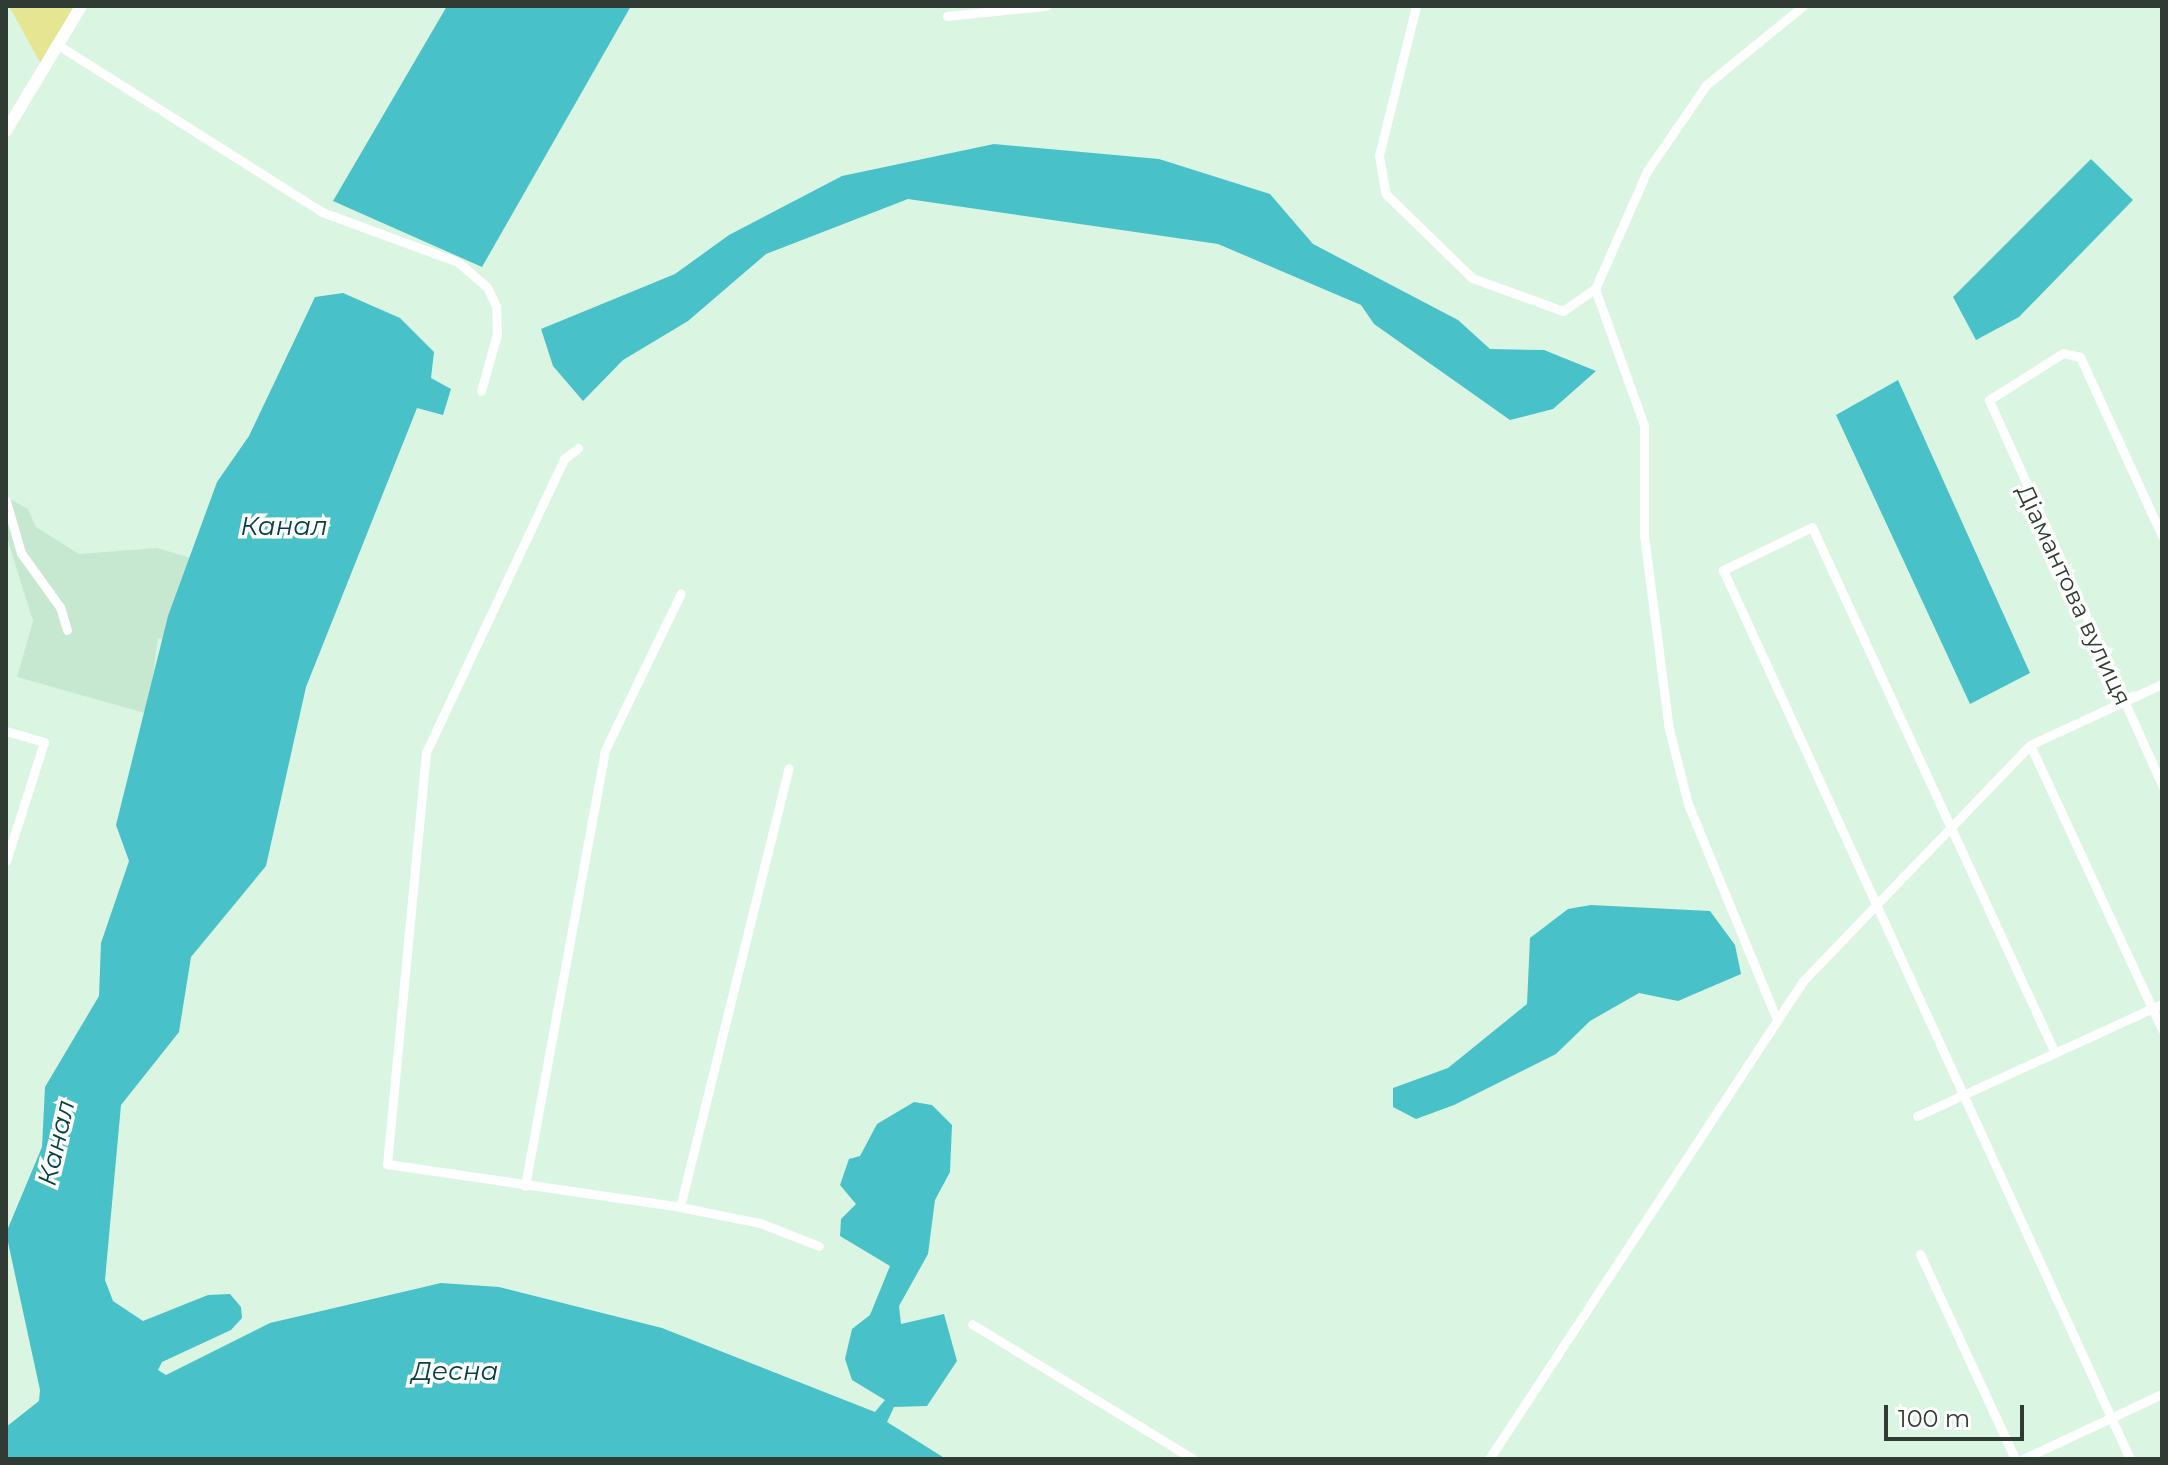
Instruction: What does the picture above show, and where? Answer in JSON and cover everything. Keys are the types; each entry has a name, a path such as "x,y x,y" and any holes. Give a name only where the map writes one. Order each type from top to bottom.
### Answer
{"street":[{"path":"6,131 81,6"},
{"path":"947,16 1046,6"},
{"path":"1416,6 1378,178 1397,211 1472,278 1563,311 1595,289 1668,136 1716,75 1803,6"},
{"path":"58,45 322,212 458,262 496,306 497,334 481,391"},
{"path":"1595,289 1644,425 1644,535 1669,729 1688,804 1775,1015"},
{"name":"Діамантова вулиця","path":"2162,536 2072,351 1987,404 2162,785"},
{"path":"578,448 564,459 426,752 387,1164 680,1207 760,1223 819,1246"},
{"path":"6,501 21,553 60,607 67,630"},
{"path":"2055,1053 1812,527 1723,570 2130,1459"},
{"path":"525,1186 605,750 681,593"},
{"path":"1489,1459 1775,1015 2030,745 2162,684"},
{"path":"6,731 44,742 6,861"},
{"path":"2030,745 2157,1006 2162,1029"},
{"path":"680,1207 789,768"},
{"path":"1917,1116 2157,1006"},
{"path":"1920,1254 2015,1459"},
{"path":"972,1324 1193,1459"},
{"path":"2023,1459 2162,1394"}],"shaded area":[{"path":"9,6 77,6 42,66"},
{"path":"12,500 28,509 36,527 79,554 157,548 244,573 221,657 158,638 148,714 17,677 33,621 6,535 6,501"}],"water":[{"path":"447,6 631,6 482,267 333,201"},
{"path":"994,144 1159,159 1270,194 1313,244 1458,320 1490,349 1544,350 1596,371 1553,409 1510,420 1374,324 1361,305 1218,244 908,199 766,254 688,321 623,360 583,401 553,366 541,329 675,274 729,235 842,176"},
{"path":"2091,159 2133,200 2019,317 1976,340 1953,297"},
{"path":"343,293 400,318 434,352 431,378 451,389 443,415 417,408 306,687 266,866 191,957 179,1032 121,1105 105,1280 113,1301 143,1321 208,1295 230,1294 241,1307 242,1318 231,1330 162,1362 158,1370 166,1375 270,1323 441,1283 499,1287 662,1328 875,1412 885,1400 852,1380 845,1359 852,1329 870,1315 890,1266 840,1236 841,1219 856,1204 840,1185 849,1159 860,1156 877,1124 914,1102 932,1105 952,1125 950,1172 935,1200 928,1254 899,1306 901,1324 944,1314 957,1361 927,1406 894,1407 887,1422 946,1459 6,1459 6,1427 39,1401 40,1390 6,1233 42,1147 45,1087 99,996 101,943 129,861 116,825 168,616 217,482 249,436 315,297"},
{"path":"1898,380 2030,673 1970,704 1836,415"},
{"path":"1591,905 1710,911 1735,945 1741,974 1678,1001 1639,993 1590,1021 1556,1054 1454,1105 1416,1119 1393,1107 1393,1088 1448,1068 1527,1004 1530,938 1568,909"}],"water label":[{"name":"Канал","path":"284,527"},
{"name":"Канал","path":"57,1143"},
{"name":"Десна","path":"455,1372"}]}
